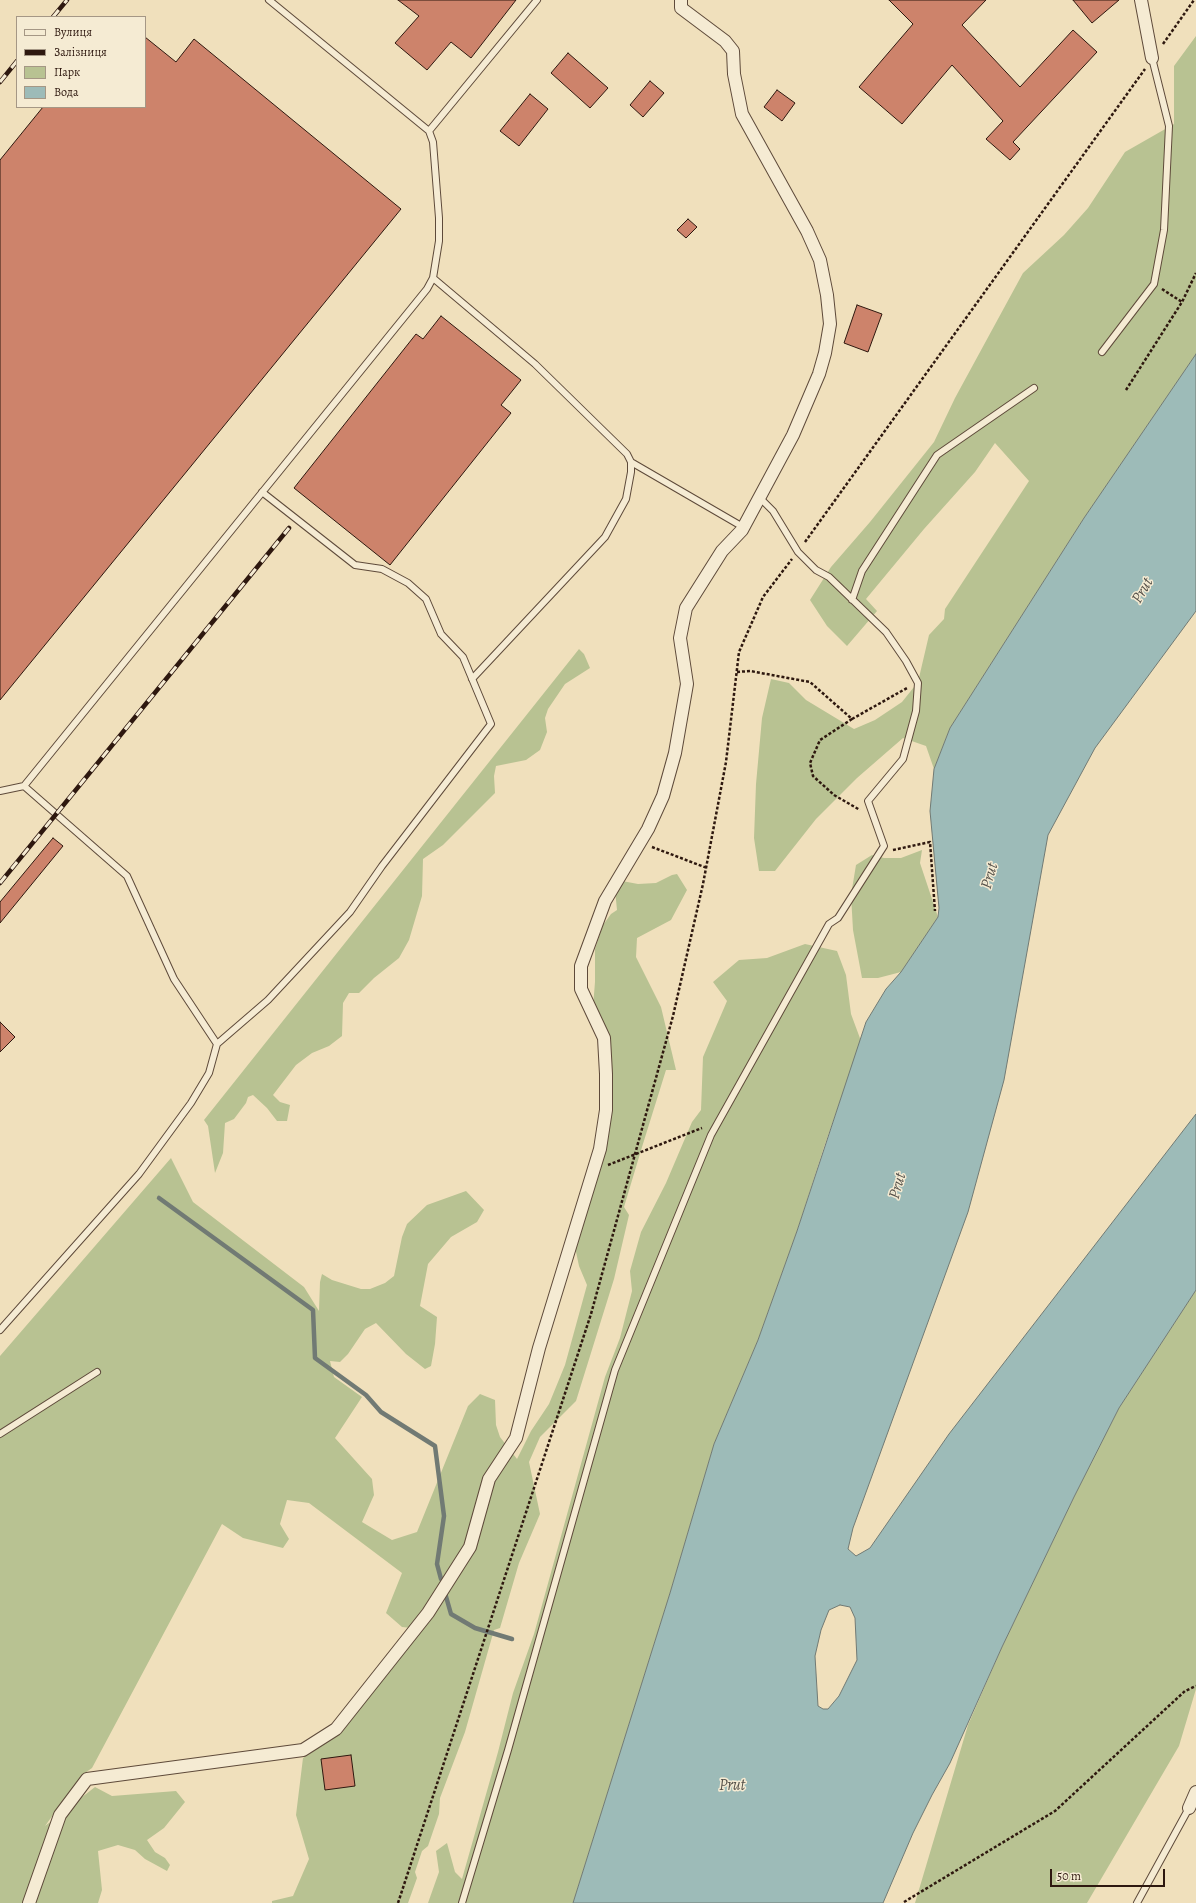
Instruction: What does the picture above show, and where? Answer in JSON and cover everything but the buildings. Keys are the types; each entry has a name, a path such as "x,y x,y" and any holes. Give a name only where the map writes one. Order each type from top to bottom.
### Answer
{"street":[{"path":"29,1903 60,1815 87,1779 303,1750 336,1729 428,1613 470,1547 489,1479 516,1438 540,1348 600,1149 606,1110 604,1038 582,989 581,966 605,901 640,843 664,796 675,753 686,684 680,638 686,608 722,551 743,527 794,435 826,353 830,324 828,295 820,260 807,231 742,114 734,74 733,51 725,41 681,8 681,0"},
{"path":"1141,0 1152,58"},
{"path":"1189,1808 1196,1792"}],"lane":[{"path":"0,792 24,786 427,289 433,278 439,241 439,218 433,142 429,131 269,0"},
{"path":"429,131 537,0"},
{"path":"1102,352 1154,284 1164,230 1169,126 1152,58"},
{"path":"433,278 535,364 627,454 632,462 743,527"},
{"path":"852,600 862,571 937,455 1034,388"},
{"path":"472,679 605,537 626,499 632,462"},
{"path":"0,1330 139,1174 191,1103 209,1072 217,1044 268,1000 350,912 382,866 491,724 463,657 441,634 426,599 413,587 382,570 355,565 262,492"},
{"path":"462,1903 508,1750 615,1370 711,1135 830,924 838,918 884,846 868,801 903,759 916,711 918,682 906,661 886,632 829,577 816,570 798,552 774,511 760,498"},
{"path":"24,786 127,876 174,979 217,1044"},
{"path":"0,1434 97,1372"},
{"path":"1137,1903 1189,1808"}],"path":[{"path":"398,1903 591,1314 673,1016 707,868 726,762 739,652 763,598 798,552 1194,0"},
{"path":"1126,390 1182,302 1196,273"},
{"path":"1154,284 1182,302"},
{"path":"737,672 750,670 810,682 852,719"},
{"path":"864,816 860,811 834,795 813,776 810,763 820,740 852,719 918,682"},
{"path":"884,846 895,851 930,842 935,911"},
{"path":"640,843 707,868"},
{"path":"593,1172 718,1122"},
{"path":"904,1902 1055,1811 1185,1691 1196,1686"}],"green space":[{"path":"1196,36 1196,354 1084,518 950,728 934,769 926,746 903,738 857,778 816,819 775,871 759,871 754,838 756,784 762,718 771,679 789,683 806,700 854,729 875,720 902,702 918,682 929,635 944,619 945,609 1029,481 995,443 975,472 924,529 866,599 877,611 847,646 827,626 810,600 831,567 870,522 934,442 955,398 1023,273 1064,235 1088,208 1125,152 1174,124 1174,66"},
{"path":"579,649 584,654 590,668 565,684 548,709 545,718 547,732 540,750 526,760 496,766 494,776 495,793 443,845 423,859 422,896 409,940 399,958 374,978 359,993 349,993 343,1003 342,1036 329,1046 312,1053 296,1065 273,1095 280,1102 290,1105 287,1121 277,1121 267,1108 253,1095 248,1097 246,1103 234,1119 225,1123 223,1153 215,1173 208,1126 204,1120"},
{"path":"922,850 920,863 938,917 901,972 878,978 862,978 853,930 851,895 856,865 872,855 884,858 901,858"},
{"path":"677,874 687,890 671,920 637,938 636,957 661,1007 676,1070 666,1070 642,1147 624,1207 629,1215 614,1279 576,1401 540,1437 529,1462 540,1514 519,1563 500,1628 494,1630 465,1732 440,1798 439,1814 428,1846 422,1851 415,1872 417,1878 408,1903 272,1903 272,1901 293,1896 309,1859 296,1815 303,1758 341,1733 421,1629 402,1627 386,1613 402,1573 309,1503 287,1500 280,1524 289,1539 283,1548 243,1538 222,1524 92,1768 82,1775 45,1826 95,1787 112,1796 176,1791 185,1802 164,1828 147,1840 155,1852 165,1858 170,1865 167,1871 145,1859 135,1850 118,1845 98,1851 102,1890 98,1903 0,1903 0,1356 171,1158 193,1202 304,1287 319,1311 320,1282 322,1274 332,1280 361,1289 370,1289 385,1283 394,1276 402,1237 407,1224 427,1205 466,1191 484,1210 477,1222 451,1237 428,1264 420,1306 437,1317 435,1344 431,1366 425,1369 406,1354 376,1323 365,1329 348,1354 340,1362 330,1361 334,1377 362,1397 335,1438 372,1479 374,1495 362,1522 392,1540 417,1532 468,1406 480,1394 495,1400 496,1425 500,1437 517,1459 531,1431 549,1404 565,1365 587,1285 579,1266 575,1247 610,1073 611,1043 593,1007 595,949 603,925 611,914 617,910 615,890 622,881 638,884 656,883"},
{"path":"805,944 837,951 846,975 851,1014 861,1041 824,1147 797,1231 758,1340 714,1444 670,1593 573,1903 428,1903 439,1872 436,1851 447,1843 455,1872 462,1879 513,1693 534,1634 605,1377 620,1338 632,1291 630,1271 641,1232 666,1183 692,1122 701,1110 703,1057 727,1001 713,982 739,960 767,958"},
{"path":"1196,1290 1196,1689 1179,1746 1087,1903 915,1903 968,1725 1002,1647 1074,1497 1119,1408"}],"water":[{"name":"Prut","path":"1196,354 1196,611 1095,748 1048,835 1004,1080 968,1212 853,1528 848,1549 856,1556 870,1548 949,1434 1196,1114 1196,1290 1119,1408 1074,1497 1002,1647 950,1763 913,1833 883,1903 573,1903 670,1593 714,1444 758,1340 797,1231 866,1022 886,989 901,972 938,917 939,908 930,811 934,769 950,728 1084,518","holes":["840,1605 850,1607 855,1618 857,1660 839,1696 828,1709 823,1709 818,1706 815,1656 821,1630 829,1610"]}],"waterway":[{"path":"159,1198 313,1310 315,1358 366,1395 381,1412 435,1446 444,1516 437,1564 441,1579"},
{"path":"445,1593 451,1614 475,1628 512,1639"}],"railway":[{"path":"54,16 67,0"},
{"path":"0,82 16,62"},
{"path":"0,883 289,528"}]}
